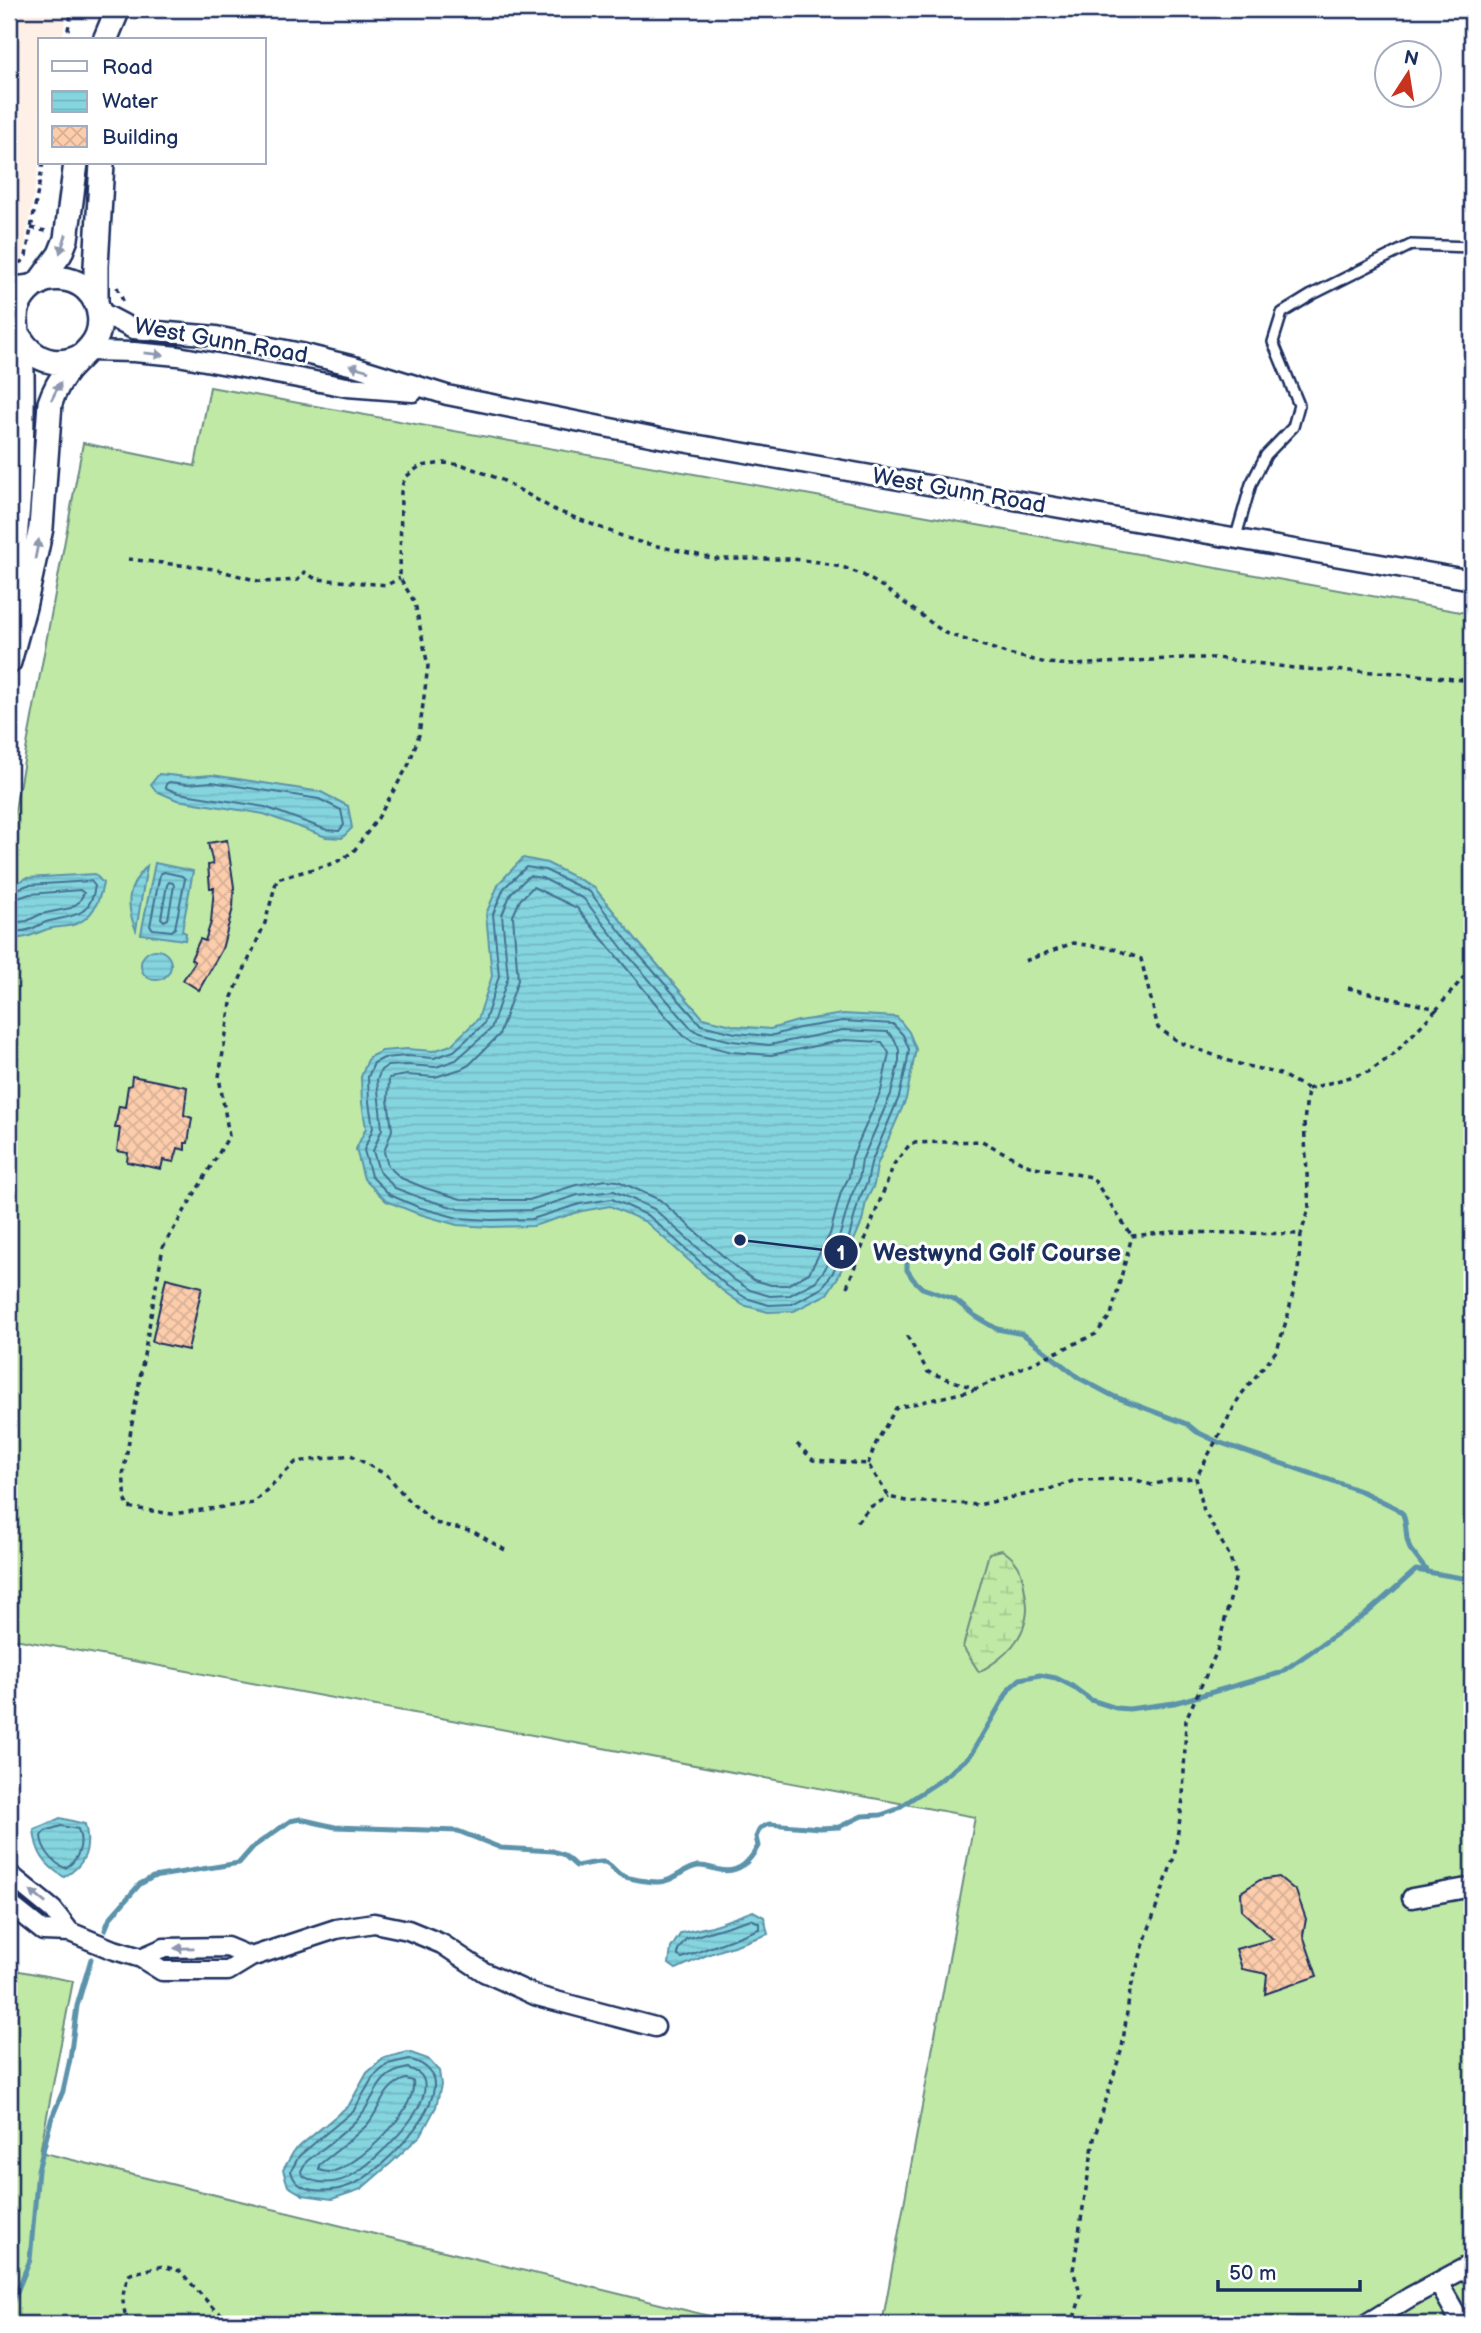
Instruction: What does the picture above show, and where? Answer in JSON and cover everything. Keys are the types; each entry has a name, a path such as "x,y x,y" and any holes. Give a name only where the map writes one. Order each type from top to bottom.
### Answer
{"main road":[{"path":"106,38 118,9"},
{"path":"121,38 124,9"},
{"path":"9,592 21,489 22,370 16,334 17,311 27,292 37,284 60,254 66,239 76,164"},
{"path":"9,663 41,528 50,403 58,385 95,340 99,330 96,266 102,164"},
{"name":"West Gunn Road","path":"37,284 57,278 69,280 88,291 98,307"},
{"name":"West Gunn Road","path":"16,334 25,347 41,359 62,362 84,353"}],"street":[{"name":"West Gunn Road","path":"9,287 37,284"},
{"name":"West Gunn Road","path":"98,307 133,329 216,337 301,353 354,366 447,395 665,439 1472,580"},
{"name":"West Gunn Road","path":"84,353 134,352 178,356 347,387 447,395"},
{"path":"9,1874 53,1910 70,1932"},
{"path":"1412,1898 1472,1886"},
{"path":"9,1905 43,1931 70,1932 141,1958 164,1948 227,1947 251,1957 336,1929 373,1923 408,1930 442,1944 484,1972 537,1996 654,2027"},
{"path":"1366,2324 1472,2264"},
{"path":"1438,2282 1462,2320"}],"lane":[{"path":"1235,540 1251,484 1266,455 1293,427 1299,405 1273,342 1282,313 1312,294 1411,245 1472,247"}],"path":[{"path":"66,38 72,9"},
{"path":"9,262 22,262 26,256 43,164"},
{"path":"31,228 55,233"},
{"path":"505,1550 474,1532 435,1523 408,1500 388,1476 351,1455 296,1462 253,1503 172,1514 127,1507 123,1475 163,1247 229,1136 219,1077 232,997 265,923 277,878 335,863 353,852 378,818 410,764 419,735 428,666 415,603 400,578 403,483 412,471 420,466 445,463 484,472 555,510 635,541 716,559 793,559 845,568 883,587 945,633 1046,663 1216,658 1302,669 1399,673 1472,681"},
{"path":"128,559 215,569 262,582 298,580 304,572 316,579 387,585 400,578"},
{"path":"1026,961 1073,943 1115,949 1141,959 1158,1028 1181,1044 1235,1063 1280,1074 1308,1089 1368,1072 1393,1055 1472,967"},
{"path":"1348,988 1437,1009"},
{"path":"1072,2324 1081,2296 1073,2270 1094,2139 1122,2048 1130,1991 1174,1857 1183,1799 1186,1719 1217,1651 1236,1576 1229,1555 1204,1511 1196,1478 1240,1396 1277,1350 1288,1315 1298,1270 1301,1234 1309,1208 1304,1122 1308,1089"},
{"path":"848,1287 894,1164 911,1143 982,1141 1029,1166 1092,1177 1132,1236 1111,1315 1096,1334 976,1389 896,1408 876,1443 868,1464"},
{"path":"1132,1236 1170,1232 1301,1234"},
{"path":"907,1336 928,1372 976,1389"},
{"path":"797,1444 813,1460 868,1464 889,1497"},
{"path":"856,1522 870,1507 889,1497 910,1502 978,1506 1047,1490 1076,1480 1133,1479 1152,1485 1170,1480 1196,1478"},
{"path":"128,2324 122,2290 130,2274 163,2266 180,2271 214,2309 236,2324"}],"shaded area":[{"path":"9,9 67,9 62,38 38,38 39,164 19,279 9,279"}],"green space":[{"path":"210,387 1472,614 1472,2324 882,2324 975,1817 9,1638 9,842 83,443 195,466"},
{"path":"1002,1550 1015,1561 1022,1574 1027,1603 1026,1619 1018,1638 1005,1654 979,1672 963,1647 989,1553"},
{"path":"9,1969 73,1981 40,2152 742,2324 9,2324"}],"water":[{"path":"159,774 187,777 212,775 321,792 348,806 352,828 342,838 326,837 264,814 177,800 156,791 151,784"},
{"path":"523,858 547,863 594,887 703,1018 736,1026 770,1029 798,1021 843,1014 897,1017 909,1032 916,1049 906,1099 877,1165 874,1185 866,1201 862,1222 838,1277 827,1294 794,1311 768,1312 743,1305 723,1291 646,1222 610,1206 582,1211 533,1226 457,1225 386,1201 364,1179 356,1149 366,1128 361,1077 369,1057 382,1051 433,1051 451,1045 478,1019 492,976 486,914 499,883"},
{"path":"155,863 193,871 182,931 186,933 185,940 141,934"},
{"path":"147,866 136,930 130,912 130,896 135,881"},
{"path":"95,874 103,883 102,889 98,901 84,920 23,938 9,938 9,887 26,878"},
{"path":"156,950 166,955 171,965 166,975 156,980 146,975 141,965 146,955"},
{"path":"60,1818 85,1824 87,1841 82,1861 64,1877 42,1857 34,1830"},
{"path":"753,1911 764,1917 768,1934 676,1969 669,1964 671,1948 681,1933 712,1926"},
{"path":"408,2052 428,2059 439,2071 441,2085 436,2107 421,2135 361,2189 332,2199 303,2195 288,2186 283,2170 294,2151 349,2105 367,2073 384,2058"}],"building":[{"path":"227,840 234,887 233,908 222,949 199,990 183,980 195,962 191,959 200,939 205,941 211,922 214,888 210,888 208,865 213,864 208,843"},
{"path":"132,1076 187,1087 184,1115 192,1118 188,1143 185,1143 185,1150 178,1148 174,1162 163,1160 161,1169 127,1162 128,1153 117,1151 120,1128 115,1128 119,1106 125,1107"},
{"path":"166,1278 202,1287 188,1350 152,1342"},
{"path":"1279,1877 1296,1891 1306,1919 1303,1935 1317,1976 1265,1994 1267,1974 1242,1969 1236,1949 1273,1939 1242,1911 1241,1892 1260,1880"}],"waterway":[{"path":"907,1248 907,1270 922,1288 954,1299 997,1329 1023,1334 1079,1378 1113,1396 1187,1424 1218,1442 1363,1492 1396,1508 1403,1514 1410,1549 1426,1570"},
{"path":"105,1930 110,1918 140,1884 153,1877 239,1863 253,1847 290,1821 300,1819 335,1827 458,1831 501,1848 553,1851 564,1855 576,1866 604,1862 624,1876 658,1882 669,1880 698,1866 733,1870 751,1857 758,1846 756,1837 760,1828 769,1824 839,1827 862,1816 881,1815 895,1810 938,1782 970,1756 1010,1688 1020,1679 1040,1675 1056,1678 1091,1700 1116,1708 1129,1709 1174,1703 1280,1673 1366,1614 1416,1570 1462,1578 1472,1576"},
{"path":"9,2311 30,2260 38,2170 51,2120 63,2091 77,2006 91,1959"}],"place":[{"name":"Westwynd Golf Course","path":"740,1240"}]}
